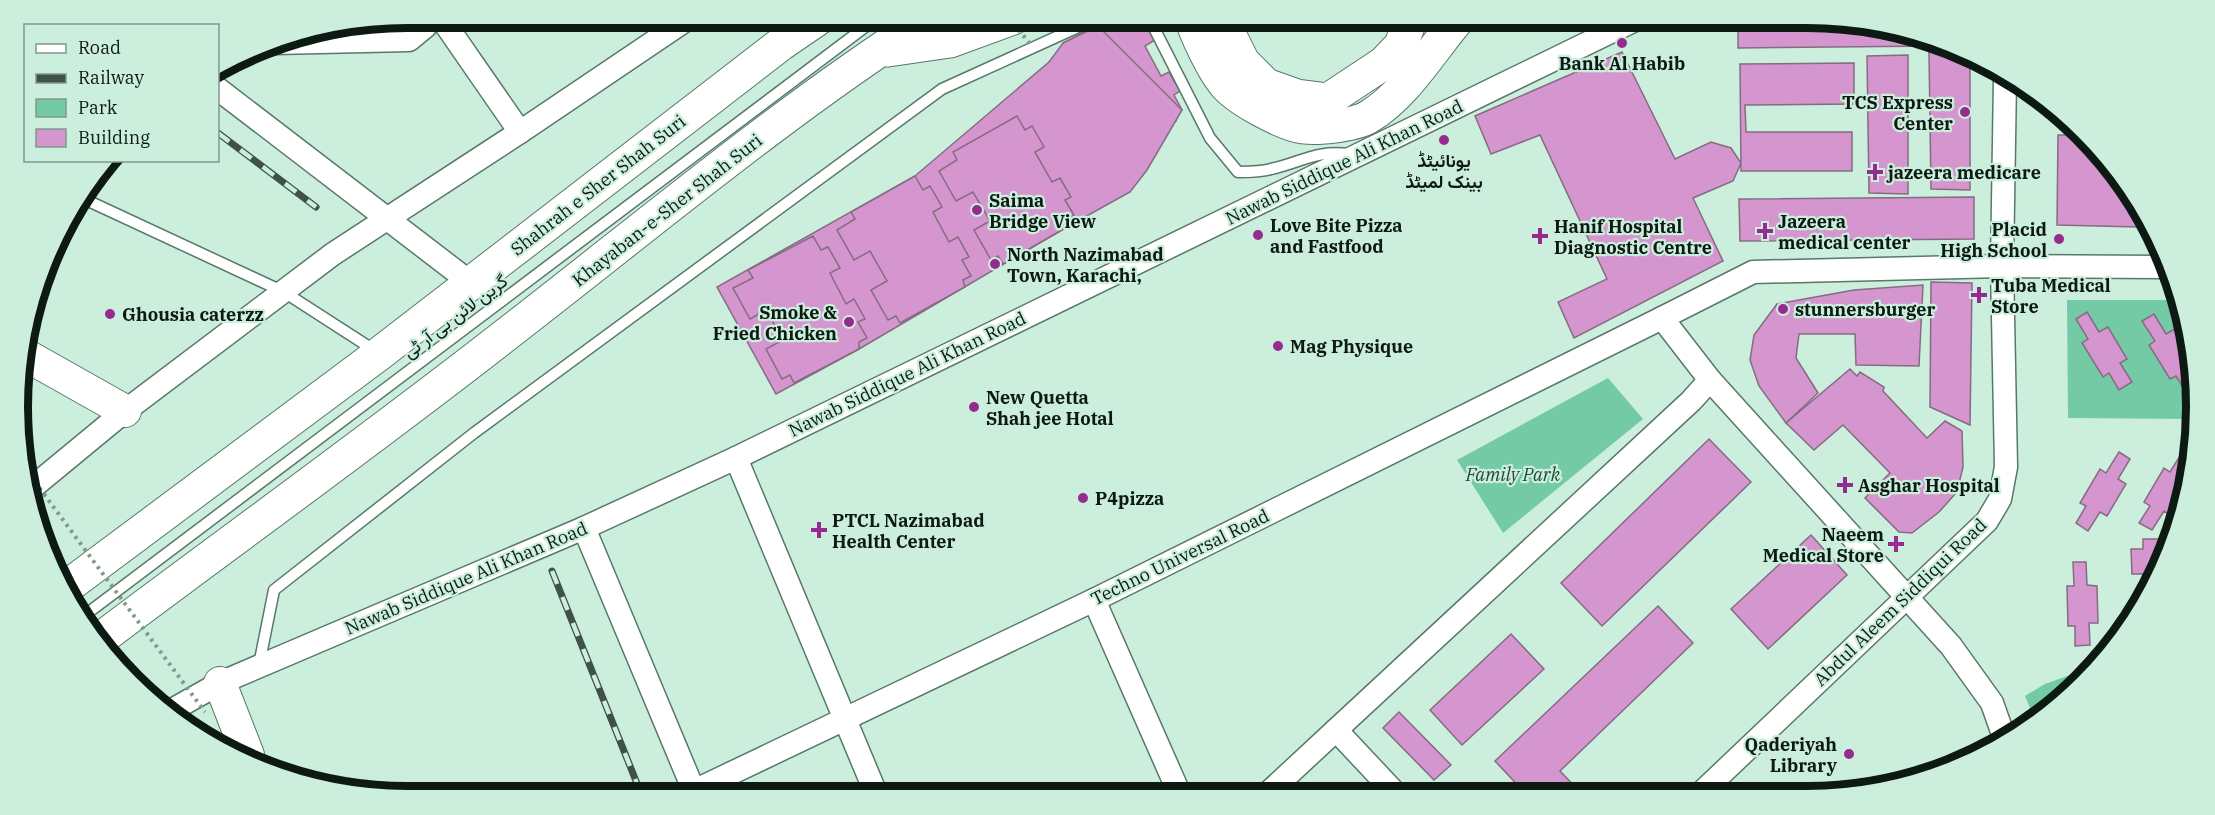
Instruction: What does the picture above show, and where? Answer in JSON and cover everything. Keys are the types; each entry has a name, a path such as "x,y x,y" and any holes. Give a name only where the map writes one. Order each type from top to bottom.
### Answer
{"main road":[{"name":"Shahrah e Sher Shah Suri","path":"379,354 804,28"},
{"name":"Khayaban-e-Sher Shah Suri","path":"105,635 487,350 795,110 912,28"},
{"path":"875,52 950,40 983,28"},
{"path":"1194,28 1225,84 1252,106 1303,127 1336,126 1369,117 1394,96 1438,47 1452,28"},
{"path":"1226,28 1244,62 1266,85 1297,96 1328,100 1390,57 1401,45 1407,28"},
{"path":"72,583 379,354"}],"street":[{"path":"305,42 409,40 424,28"},
{"path":"448,28 520,132"},
{"path":"36,482 124,411 333,254 674,28"},
{"name":"Nawab Siddique Ali Khan Road","path":"177,708 220,683 584,528 736,458 1618,28"},
{"name":"Abdul Aleem Siddiqui Road","path":"1709,786 1987,521 2000,499 2006,467 2002,266 2005,84"},
{"path":"219,90 471,283"},
{"name":"Techno Universal Road","path":"711,786 1094,600 1753,272 2002,266 2160,267"},
{"path":"1662,318 1710,380 1951,646 1992,703 2002,733"},
{"path":"32,359 124,411"},
{"path":"1276,786 1691,401 1710,380"},
{"path":"736,458 873,786"},
{"path":"584,528 692,786"},
{"path":"1094,600 1176,786"},
{"path":"220,683 246,750"},
{"path":"1336,730 1389,786"}],"lane":[{"name":"گرین لائن بی آر ٹی","path":"89,612 864,28"},
{"path":"259,666 274,590 465,440 942,89 1076,28"},
{"path":"1154,28 1210,138 1238,172 1271,170 1305,157 1330,152 1358,155"},
{"path":"89,201 284,292 379,354"}],"path":[{"path":"1018,28 1031,45"},
{"path":"39,495 206,712"}],"green space":[{"path":"2067,300 2171,300 2183,358 2186,419 2068,418"},
{"name":"Family Park","path":"1608,378 1643,419 1503,533 1457,460"},
{"path":"2075,675 2032,713 2025,696 2045,684"}],"building":[{"path":"1092,28 1148,28 1155,40 1145,46 1161,76 1169,72 1180,91 1174,95 1182,110 1175,114 1176,121 1110,156 1106,148 1098,152 1082,122 1098,113 1082,83 1065,92 1049,62 1068,51 1063,43"},
{"name":"Saima Bridge View","path":"1094,28 1100,28 1182,110 1147,170 1130,192 859,349 776,394 717,287 915,176 1049,62 1063,43"},
{"path":"1738,28 1832,29 1881,36 1921,46 1738,48"},
{"path":"1622,52 1675,159 1711,142 1731,148 1741,163 1733,181 1693,198 1723,261 1574,338 1558,302 1607,279 1540,135 1491,154 1475,116"},
{"path":"1929,52 1937,52 1970,66 1970,190 1931,189"},
{"path":"1908,55 1908,194 1869,193 1867,56"},
{"path":"1854,63 1854,104 1745,105 1746,132 1852,132 1852,171 1741,171 1740,64"},
{"path":"1017,116 1025,130 1032,126 1044,147 1035,152 1052,182 1060,178 1071,197 1065,200 1074,215 1066,220 1067,227 1003,264 998,256 991,260 974,230 990,221 973,192 956,201 939,171 957,160 953,152"},
{"path":"2058,135 2070,135 2108,177 2123,197 2139,227 2057,225"},
{"path":"915,176 923,190 930,186 942,207 933,212 949,242 958,237 969,257 962,260 971,276 963,280 965,287 900,323 896,316 888,320 871,290 887,281 870,251 854,260 837,230 855,219 851,212"},
{"path":"1974,197 1974,239 1740,241 1739,199"},
{"path":"813,236 821,250 828,247 840,268 830,273 846,304 854,299 865,319 858,322 867,338 859,342 859,349 794,383 790,375 782,379 766,349 783,340 766,310 750,319 733,288 753,278 748,270"},
{"path":"1931,282 1972,283 1970,425 1930,407"},
{"path":"1923,285 1919,366 1856,365 1855,334 1799,334 1796,358 1818,393 1786,423 1759,386 1750,360 1754,335 1777,304 1854,290"},
{"path":"2087,312 2099,332 2108,327 2127,359 2120,363 2132,382 2119,390 2109,373 2103,377 2082,343 2088,339 2076,319"},
{"path":"2154,314 2166,334 2175,329 2179,336 2186,392 2176,376 2170,379 2149,345 2155,341 2142,321"},
{"path":"1850,369 1857,376 1860,372 1884,387 1883,391 1927,438 1945,421 1962,431 1963,467 1957,492 1939,512 1912,533 1899,532 1865,498 1890,473 1843,425 1814,450 1786,423"},
{"path":"1709,439 1751,482 1602,626 1561,583"},
{"path":"2183,451 2171,516 2164,511 2152,530 2139,523 2150,506 2144,502 2164,468 2170,472"},
{"path":"2119,452 2130,459 2118,479 2126,484 2107,516 2100,512 2088,531 2076,523 2086,506 2080,503 2100,469 2106,473"},
{"path":"1811,535 1847,575 1768,649 1731,609"},
{"path":"2143,539 2163,539 2146,576 2146,574 2132,574 2131,549 2143,549"},
{"path":"2073,562 2086,562 2087,585 2097,586 2098,623 2089,623 2090,645 2075,646 2075,626 2068,626 2067,586 2074,586"},
{"path":"1658,606 1693,643 1560,771 1574,786 1518,786 1495,761"},
{"path":"1511,634 1544,669 1462,745 1430,710"},
{"path":"1399,712 1451,765 1434,780 1383,728"}],"railway":[{"path":"219,134 316,207"},
{"path":"552,571 638,786"}],"place":[{"name":"Bank Al Habib","path":"1622,43"},
{"name":"TCS Express Center","path":"1965,112"},
{"name":"یونائیٹڈ بینک لمیٹڈ","path":"1444,140"},
{"name":"jazeera medicare","path":"1875,172"},
{"name":"Saima Bridge View","path":"977,210"},
{"name":"Jazeera medical center","path":"1765,231"},
{"name":"Love Bite Pizza and Fastfood","path":"1258,235"},
{"name":"Hanif Hospital Diagnostic Centre","path":"1540,236"},
{"name":"Placid High School","path":"2059,239"},
{"name":"North Nazimabad Town, Karachi,","path":"995,264"},
{"name":"Tuba Medical Store","path":"1979,295"},
{"name":"stunnersburger","path":"1783,309"},
{"name":"Ghousia caterzz","path":"110,314"},
{"name":"Smoke & Fried Chicken","path":"849,322"},
{"name":"Mag Physique","path":"1278,346"},
{"name":"New Quetta Shah jee Hotal","path":"974,407"},
{"name":"Asghar Hospital","path":"1845,485"},
{"name":"P4pizza","path":"1083,498"},
{"name":"PTCL Nazimabad Health Center","path":"819,530"},
{"name":"Naeem Medical Store","path":"1896,544"},
{"name":"Qaderiyah Library","path":"1849,754"}]}
